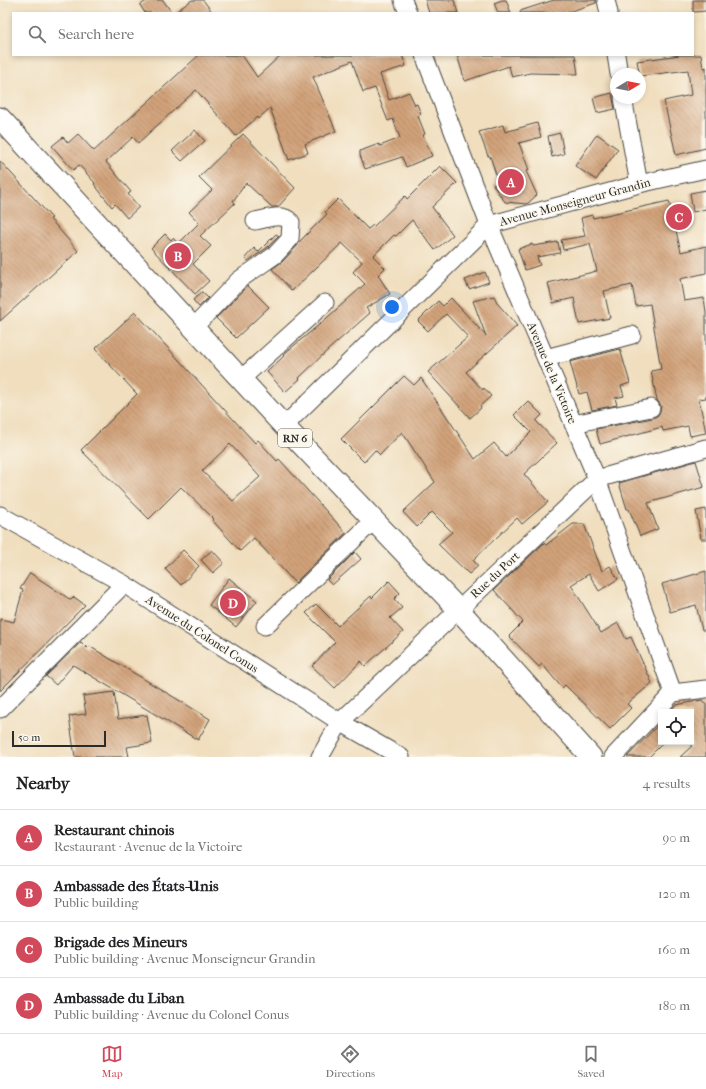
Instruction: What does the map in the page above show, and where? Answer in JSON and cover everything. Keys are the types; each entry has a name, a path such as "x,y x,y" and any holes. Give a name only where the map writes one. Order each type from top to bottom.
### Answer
{"main road":[{"name":"RN 6","path":"0,118 284,426 458,609 591,757"}],"street":[{"path":"404,0 408,12"},
{"path":"606,0 608,12"},
{"name":"Avenue de la Victoire","path":"424,56 489,225 597,479 673,693"},
{"path":"616,56 618,68"},
{"path":"625,104 639,184"},
{"name":"Avenue Monseigneur Grandin","path":"284,426 489,225 639,184 706,170"},
{"path":"194,327 239,280 275,255 290,239 291,222 288,218 276,217 255,221"},
{"path":"241,379 325,303"},
{"path":"546,358 632,335"},
{"path":"573,424 651,408"},
{"name":"Rue du Port","path":"320,757 340,722 597,479 706,448"},
{"name":"Avenue du Colonel Conus","path":"0,515 124,584 340,722 401,757"},
{"path":"265,626 374,520"},
{"path":"0,709 124,584"},
{"path":"613,757 673,693 706,689"}],"building":[{"path":"148,0 163,0 171,12 144,12 140,5"},
{"path":"192,0 203,0 212,12 175,12"},
{"path":"425,0 454,0 458,12 429,12"},
{"path":"506,0 511,12 498,12 494,3"},
{"path":"554,0 596,0 596,3 568,12 520,11"},
{"path":"693,0 706,0 706,11 693,12"},
{"path":"701,55 703,68 706,67 706,148 676,155 664,101 691,95 688,70 646,75 646,68 638,68 637,61 673,56"},
{"path":"198,56 243,56 257,77 280,56 402,56 406,66 380,74 389,100 409,92 415,105 417,104 421,114 418,116 425,134 423,135 432,156 406,167 402,157 365,169 360,151 379,144 380,146 400,138 393,119 388,121 375,88 363,92 352,61 313,77 336,131 305,144 308,153 289,160 270,108 258,119 257,117 236,136 196,90 138,143 133,137 106,162 131,192 128,194 139,207 127,218 115,204 112,207 94,184 95,183 79,165 73,170 52,146 63,137 68,143 78,134 94,151"},
{"path":"457,56 575,56 578,74 530,73 512,77 509,66 465,81"},
{"path":"610,94 610,104 614,104 615,109 597,113 593,98"},
{"path":"537,123 541,137 519,143 529,170 526,171 537,195 527,204 505,202 493,185 499,184 490,156 488,156 479,132 503,125 505,132"},
{"path":"195,130 205,141 182,161 172,151"},
{"path":"560,133 564,154 552,157 548,136"},
{"path":"243,134 295,188 278,207 272,207 246,183 233,201 235,203 200,236 211,246 193,264 209,281 195,294 151,248 165,234 171,240 173,238 178,244 199,223 189,212 212,190 199,177"},
{"path":"597,134 618,149 596,180 575,166"},
{"path":"0,161 52,218 50,219 78,251 0,321"},
{"path":"440,166 457,183 432,207 453,235 435,250 412,220 396,236 394,235 373,256 385,268 378,275 390,294 366,308 370,313 329,349 285,392 267,372 285,355 284,354 365,284 353,272 362,262 342,243 292,291 272,269 282,262 300,241 327,214 325,212 338,199 368,229 373,225 374,226 405,196 407,199"},
{"path":"706,190 706,209 693,212 690,193"},
{"path":"669,201 681,252 706,246 706,273 680,279 684,301 704,298 706,312 706,398 699,399 706,433 690,436 688,426 663,431 662,427 600,444 596,429 653,418 660,412 661,406 657,400 651,371 661,369 650,304 636,306 632,285 604,291 610,318 579,324 574,298 553,303 548,283 597,271 590,244 563,250 561,240 585,236 581,218 592,215 593,218"},
{"path":"276,234 279,236 268,247 248,261 245,258 254,248 258,252"},
{"path":"558,242 560,253 537,257 540,265 525,270 518,249 532,244 533,246"},
{"path":"485,272 489,282 469,289 465,280"},
{"path":"248,286 269,307 236,338 216,318"},
{"path":"202,292 208,298 199,307 193,300"},
{"path":"494,296 498,304 517,326 466,372 483,390 484,388 491,396 470,418 428,372 468,337 446,314 428,331 418,321 438,301 443,306 451,298 486,336 473,301"},
{"path":"135,312 255,443 258,440 277,461 279,459 346,533 295,583 254,538 240,551 212,520 214,519 181,487 149,519 81,450 137,394 95,349","holes":["230,444 260,477 233,501 202,471"]},
{"path":"620,349 630,383 621,386 624,396 615,398 617,405 592,410 587,392 579,394 570,362"},
{"path":"404,376 414,385 421,378 475,459 494,443 506,457 531,432 514,415 528,401 542,415 536,421 557,443 524,474 548,502 522,524 517,518 473,560 478,566 469,574 438,544 452,532 432,512 417,527 403,512 435,482 402,432 380,455 375,450 364,462 341,439"},
{"path":"696,461 704,487 648,503 658,529 640,536 629,509 627,509 619,483"},
{"path":"706,509 706,539 701,539 696,511"},
{"path":"573,524 584,524 602,571 610,566 618,579 599,591 589,574 571,585 601,633 618,623 626,639 631,637 652,683 627,704 631,708 610,729 565,685 562,688 542,664 539,667 509,636 523,622 494,590 544,543 546,545"},
{"path":"183,550 199,566 181,585 165,569"},
{"path":"212,550 224,563 213,573 201,560"},
{"path":"355,552 361,559 332,585 327,580"},
{"path":"706,571 706,630 702,630 696,605 670,612 662,584"},
{"path":"30,573 71,600 74,597 85,605 0,691 0,619 14,622 23,590 20,589"},
{"path":"229,578 257,601 236,627 209,605"},
{"path":"389,581 400,593 394,599 402,608 390,618 403,632 365,666 361,661 335,688 312,666 335,642 306,613 316,604 338,626 371,596 372,598"},
{"path":"81,642 87,648 89,646 210,719 198,740 73,665 56,685 46,676"},
{"path":"114,692 118,719 147,715 152,743 127,747 129,757 75,757 69,716 86,714 83,696"},
{"path":"702,700 706,705 706,757 680,757 692,745 694,745 694,709 672,709 676,705"},
{"path":"658,725 658,745 661,745 649,757 627,757"}],"place":[{"name":"Restaurant chinois","path":"511,182"},
{"name":"Brigade des Mineurs","path":"679,217"},
{"name":"Ambassade des États-Unis","path":"178,256"},
{"name":"Ambassade du Liban","path":"233,603"}]}
